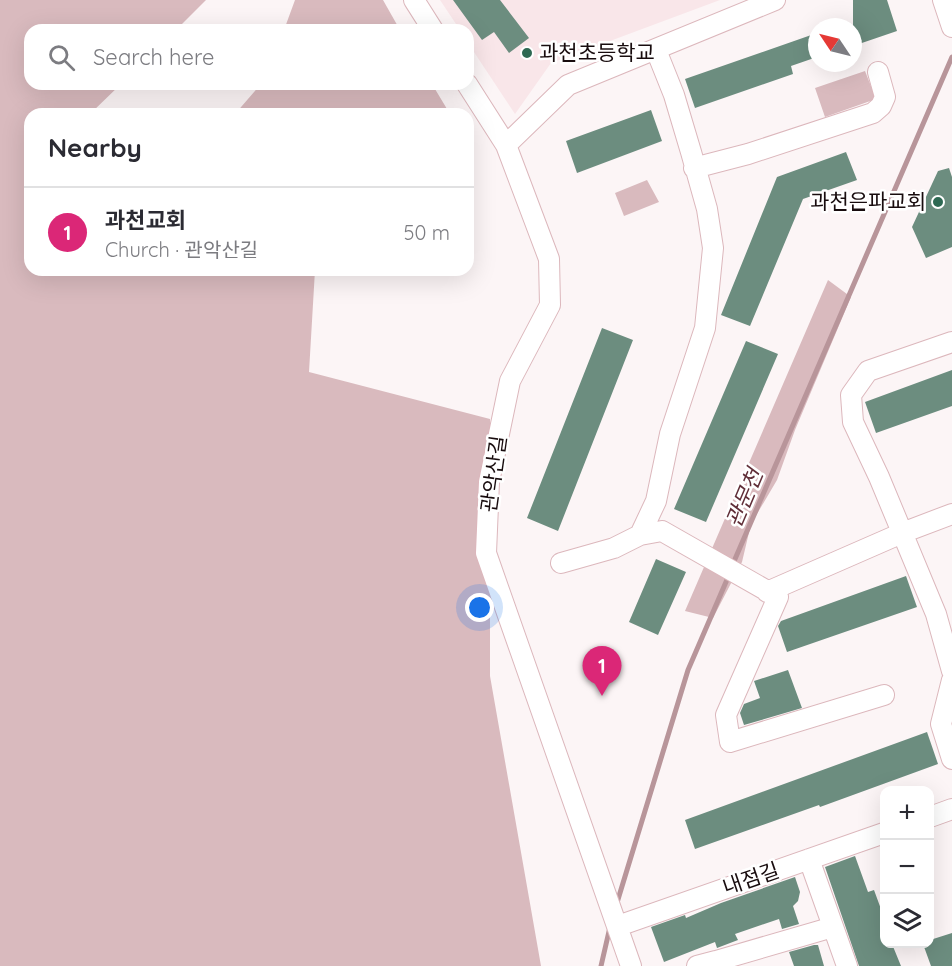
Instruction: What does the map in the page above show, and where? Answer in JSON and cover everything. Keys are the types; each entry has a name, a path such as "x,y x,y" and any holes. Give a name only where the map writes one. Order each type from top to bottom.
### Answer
{"street":[{"path":"414,0 429,24"},
{"path":"506,145 568,85 775,0"},
{"path":"640,534 656,501 670,434 705,328 713,248 707,209 674,96 656,50"},
{"path":"694,168 748,154 873,113 885,97 878,72"},
{"name":"관악산길","path":"471,90 506,145 549,259 550,305 510,381 489,482 486,553 617,924"},
{"path":"952,342 868,371 851,395 853,422 936,614 952,671"},
{"path":"767,592 902,533 952,514"},
{"path":"561,562 614,548 640,534 662,531 778,597 726,715 730,742 884,695"},
{"path":"952,680 941,724 952,758"},
{"path":"934,816 952,809"},
{"name":"내점길","path":"617,924 880,835"},
{"path":"809,859 847,966"},
{"path":"617,924 631,966"},
{"path":"710,964 833,927"}],"shaded area":[{"path":"0,0 206,0 182,24 24,24 24,90 115,90 96,108 24,108 24,276 315,276 309,372 490,419 490,676 541,966 0,966"},
{"path":"295,0 383,0 397,24 286,24"},
{"name":"과천초등학교","path":"440,0 720,0 551,63 515,114 474,52 474,24 456,24"},
{"path":"865,71 876,99 825,117 815,88"},
{"path":"256,90 436,90 446,108 240,108"},
{"path":"647,180 659,202 624,216 615,193"},
{"path":"828,280 851,297 795,430 777,480 751,524 742,562 713,618 685,611"}],"building":[{"path":"453,0 500,0 529,38 509,53 494,32 482,40 474,29 474,24 470,24"},
{"path":"853,0 887,0 897,31 862,43 862,18 853,18"},
{"path":"808,36 808,60 791,66 793,74 695,108 685,79"},
{"path":"651,110 662,141 577,173 566,141"},
{"path":"846,152 857,180 803,199 750,326 721,315 777,177"},
{"name":"과천은파교회","path":"949,168 952,177 952,247 926,258 912,227 938,171"},
{"path":"602,328 633,340 558,531 527,518"},
{"path":"746,341 778,354 706,522 674,509"},
{"path":"952,370 952,406 876,433 865,402"},
{"path":"656,559 686,572 658,635 629,622"},
{"path":"906,576 917,607 787,652 778,626 781,621"},
{"path":"788,670 802,708 744,725 740,713 744,704 760,698 754,681"},
{"path":"927,732 938,764 695,849 685,820"},
{"path":"855,856 868,892 874,890 880,906 880,948 894,948 901,966 859,966 825,867"},
{"path":"795,877 800,892 798,901 793,906 799,924 782,929 779,919 735,934 738,940 717,948 715,942 664,962 651,927 685,915 686,918"},
{"path":"952,933 952,966 931,966 924,948 934,948 934,939"},
{"path":"818,945 824,966 794,966 789,952"}],"waterway":[{"name":"관문천","path":"732,566 952,57"},
{"name":"관문천","path":"616,906 688,670 729,575"},
{"name":"관문천","path":"601,966 610,927"}],"place":[{"name":"과천초등학교","path":"527,53"},
{"name":"과천은파교회","path":"938,202"},
{"name":"과천교회","path":"602,696"}]}
